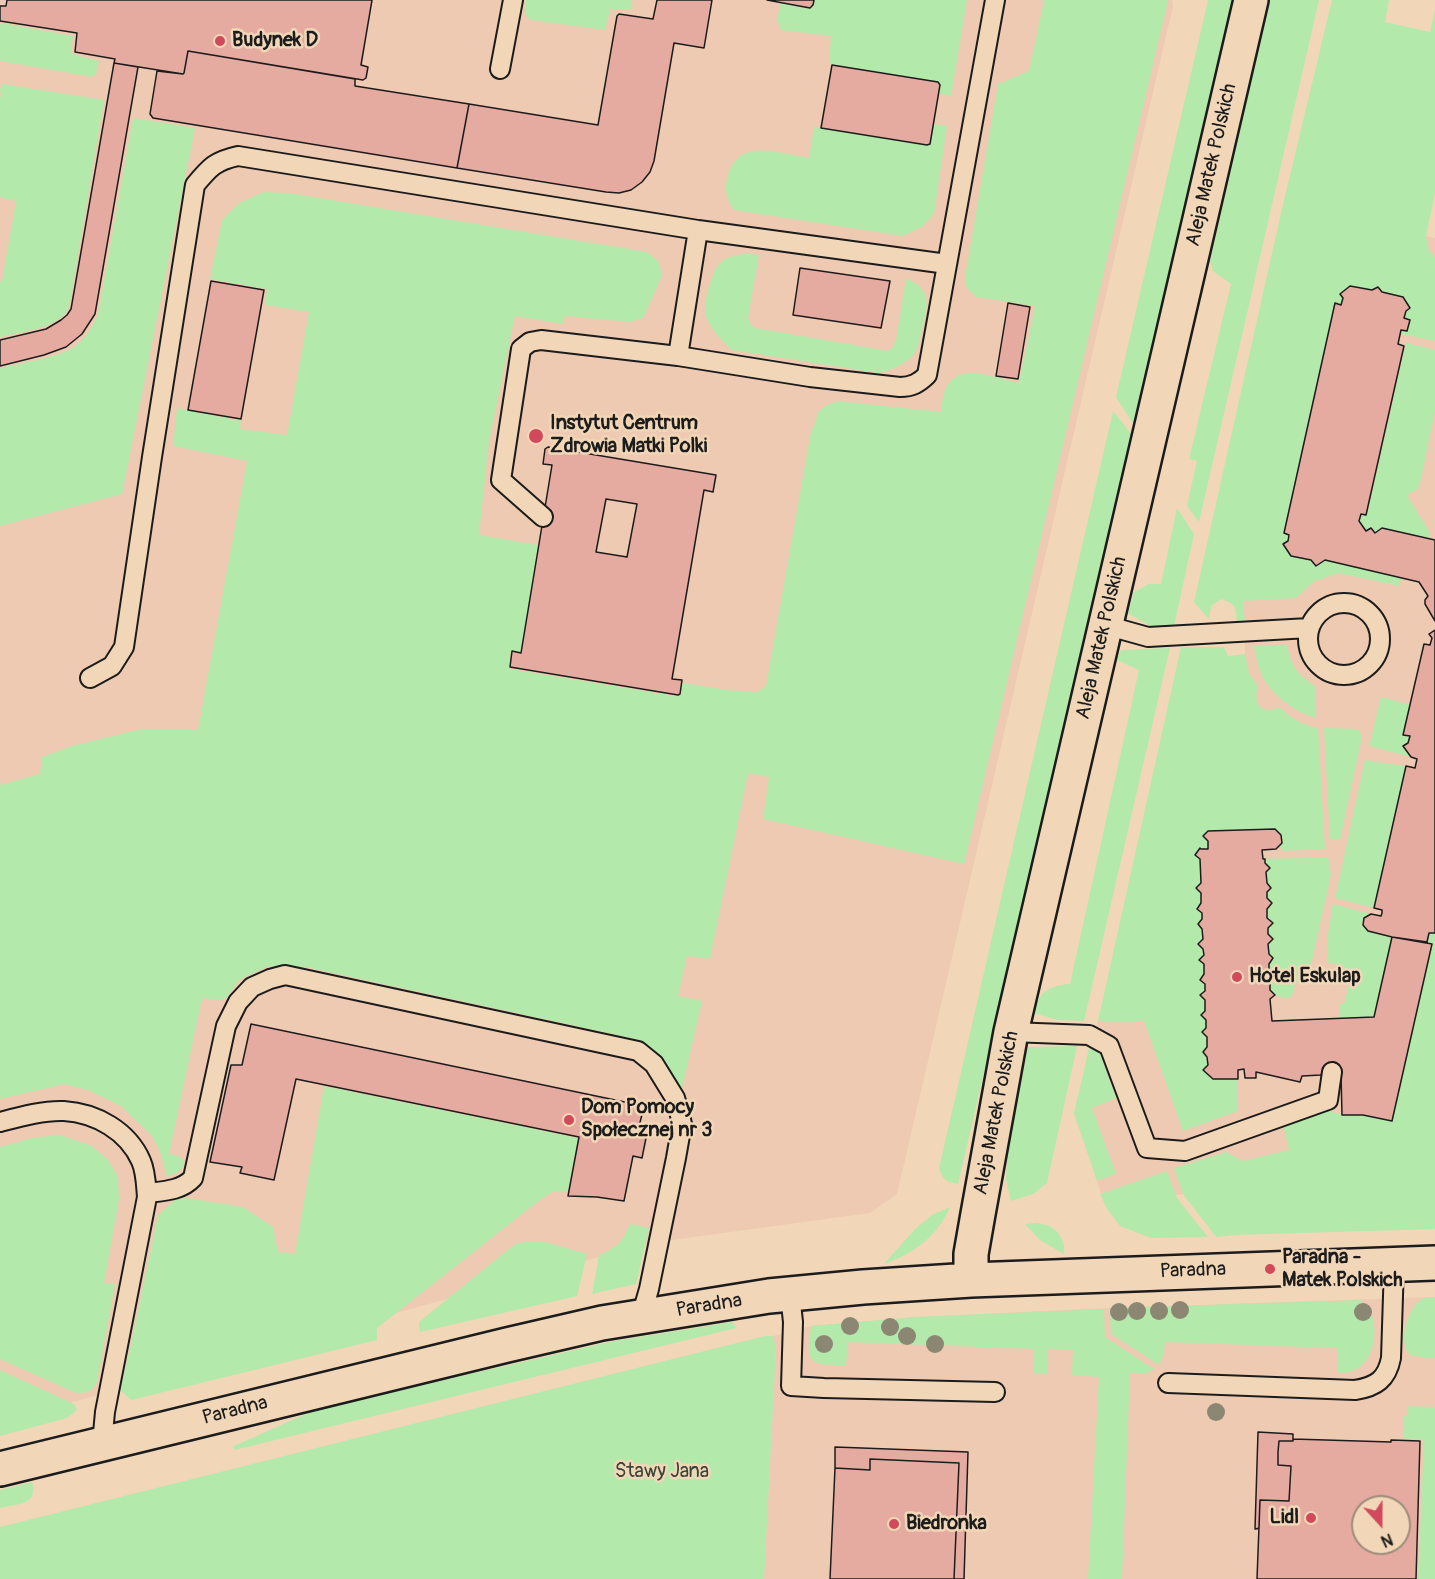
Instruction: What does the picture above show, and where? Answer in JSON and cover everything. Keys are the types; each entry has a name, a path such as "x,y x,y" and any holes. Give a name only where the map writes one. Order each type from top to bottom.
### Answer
{"street":[{"name":"Aleja Matek Polskich","path":"971,1280 978,1214 1011,1032 1251,0"},
{"name":"Paradna","path":"0,1469 417,1366 602,1323 769,1296 971,1280 1435,1263"}],"lane":[{"path":"500,69 513,0"},
{"path":"543,517 501,480 521,349 530,342 541,340 678,356 810,377 909,387 920,382 927,375 994,0"},
{"path":"90,678 112,666 124,647 195,185 208,169 221,160 238,156 698,230 947,264"},
{"path":"678,356 698,230"},
{"path":"1336,603 1354,603 1374,618 1380,633 1380,646 1367,667 1356,673 1339,675 1327,671 1310,653 1307,641 1309,628 1315,616 1324,608 1336,603"},
{"path":"1105,625 1148,638 1309,628"},
{"path":"147,1193 187,1185 193,1178 226,1026 238,1002 252,987 270,979 285,975 638,1051 660,1072 675,1098 682,1124 649,1290 641,1317"},
{"path":"1011,1032 1089,1035 1109,1046 1147,1148 1185,1152 1328,1100 1332,1072"},
{"path":"0,1122 62,1110 82,1113 115,1128 133,1147 142,1162 147,1197 105,1412 102,1444"},
{"path":"1168,1383 1354,1390 1366,1389 1376,1384 1389,1369 1391,1358 1394,1265"},
{"path":"790,1294 793,1322 791,1386 995,1392"}],"shaded area":[{"name":"Instytut Centrum Zdrowia Matki Polki","path":"0,0 1172,0 1173,6 897,1194 870,1213 650,1243 0,1422"},
{"path":"1330,216 1435,238 1435,1076 1409,1193 1183,1194 1105,1205 1074,1113 1098,1021 1144,1020 1245,654 1243,601"},
{"path":"1435,1297 1435,1579 764,1579 776,1349 773,1336 811,1326 916,1317"}],"green space":[{"path":"526,0 632,0 631,9 610,10 605,30 531,20 525,14"},
{"path":"814,0 967,0 951,96 938,93 937,82 829,64 831,36 781,30 777,19 781,2 810,8"},
{"path":"1044,0 1167,0 1167,5 964,864 763,819 769,777 748,773 710,959 687,956 678,996 702,1001 680,1097 664,1066 640,1040 310,968 269,966 239,980 227,997 222,1000 202,998 169,1154 183,1160 184,1166 178,1172 167,1177 161,1154 152,1136 121,1106 88,1090 64,1084 0,1099 0,785 40,774 42,757 72,746 137,730 198,730 247,461 173,446 177,408 241,421 240,429 287,435 309,312 265,305 267,289 210,279 222,220 239,203 264,192 288,193 647,252 659,262 662,276 643,318 630,322 565,316 563,324 515,316 489,441 479,535 538,545 521,653 511,651 509,666 510,669 675,696 680,694 682,683 742,692 758,692 766,686 811,431 818,412 838,401 941,412 944,393 950,382 957,376 977,373 1019,383 1035,306 976,297 966,287 965,277 998,84 1029,71"},
{"path":"1208,0 1232,0 1134,425 1116,397"},
{"path":"1270,0 1319,0 1199,522 1187,506 1197,461 1189,459 1231,284 1213,271 1210,261"},
{"path":"1332,0 1389,0 1385,22 1430,32 1435,10 1435,193 1426,236 1429,251 1435,257 1435,341 1401,334 1401,330 1410,320 1404,318 1406,311 1410,308 1402,297 1382,292 1378,287 1372,290 1350,286 1341,293 1343,298 1341,305 1335,304 1284,533 1289,535 1288,541 1283,544 1291,556 1311,560 1316,566 1325,560 1401,578 1399,586 1338,573 1313,582 1296,598 1243,601 1245,623 1237,624 1236,610 1230,603 1221,599 1211,606 1209,619 1194,602 1281,213"},
{"path":"0,23 73,36 71,52 99,61 96,74 92,77 0,61"},
{"path":"2,84 104,100 68,309 64,315 50,324 0,337 0,282 16,201 0,197 0,89"},
{"path":"133,118 195,128 122,494 0,526 0,368 65,352 77,345 96,320"},
{"path":"933,124 947,126 934,214 923,226 903,236 734,210 728,199 727,179 732,166 740,157 760,150 809,158 814,127 927,145 930,144"},
{"path":"746,253 759,255 748,317 750,324 755,328 888,351 896,340 906,279 915,283 925,293 927,306 918,348 908,360 878,373 732,350 711,326 706,316 705,305 711,280 720,263 729,257"},
{"path":"1406,343 1435,350 1435,411 1419,488 1407,495 1430,533 1430,538 1383,528 1375,533 1371,528 1366,531 1359,521 1361,514 1367,515"},
{"path":"1113,411 1132,435 958,1184 945,1179 939,1168"},
{"path":"1177,508 1194,534 1174,626 1150,626 1128,613 1134,592 1149,584 1161,584"},
{"path":"1287,645 1296,670 1316,687 1316,718 1286,703 1267,685 1261,674 1254,646"},
{"path":"1181,647 1224,647 1228,656 1245,654 1249,673 1258,686 1256,698 1261,708 1269,710 1280,708 1297,721 1318,728 1325,849 1283,851 1279,846 1282,843 1281,835 1275,829 1208,831 1203,836 1208,841 1208,849 1200,848 1195,855 1200,859 1201,883 1196,888 1201,893 1201,903 1197,909 1202,913 1203,939 1199,944 1204,955 1199,960 1204,964 1204,974 1200,980 1205,984 1205,991 1201,995 1205,1000 1205,1011 1201,1015 1206,1020 1206,1028 1202,1032 1207,1037 1207,1047 1203,1052 1207,1057 1208,1065 1204,1070 1213,1079 1238,1079 1238,1111 1183,1131 1144,1021 1098,1021"},
{"path":"1170,648 1084,1021 1057,1020 1034,1013 1038,1000 1046,991 1056,986 1070,984 1139,670 1117,660 1121,650"},
{"path":"1381,697 1410,705 1404,735 1410,736 1408,743 1403,746 1411,757 1369,746"},
{"path":"1324,728 1358,729 1362,737 1340,840 1330,839"},
{"path":"1365,760 1406,766 1374,908 1335,898"},
{"path":"1328,857 1331,875 1307,983 1295,984 1292,996 1281,997 1270,990 1270,980 1274,975 1269,971 1269,964 1273,959 1269,954 1268,944 1272,938 1268,934 1267,909 1272,903 1267,898 1267,892 1271,888 1267,883 1266,872 1270,868 1265,863 1265,859"},
{"path":"1333,904 1371,914 1364,918 1363,925 1367,931 1392,937 1374,1017 1340,1018 1339,1004 1344,1004 1351,977 1342,965 1328,963 1328,933"},
{"path":"1429,933 1435,933 1435,1229 1216,1237 1183,1194 1174,1168 1226,1152 1243,1161 1289,1150 1283,1124 1329,1111 1342,1115 1363,1115 1392,1121 1432,944 1427,942"},
{"path":"1090,1044 1099,1050 1116,1098 1092,1108 1116,1174 1097,1181 1074,1113"},
{"path":"1077,1046 1047,1183 1033,1194 1011,1201 1006,1180 1008,1144 1028,1047"},
{"path":"324,1086 578,1138 568,1191 552,1192 536,1203 377,1328 377,1340 131,1400 120,1390 158,1215 175,1200 186,1198 243,1207 273,1227 278,1252 295,1254"},
{"path":"60,1135 92,1146 108,1160 118,1177 119,1199 104,1283 115,1284 97,1382 91,1390 83,1393 76,1393 0,1359 0,1147 32,1138"},
{"path":"1167,1171 1177,1198 1208,1237 1151,1238 1120,1226 1107,1209 1100,1194"},
{"path":"950,1207 945,1218 923,1243 905,1255 884,1264 915,1229 932,1215"},
{"path":"1036,1223 1049,1226 1060,1235 1064,1254 1040,1240 1025,1224"},
{"path":"630,1224 649,1228 636,1284 592,1294 599,1255 618,1244"},
{"path":"527,1241 542,1241 587,1254 577,1296 420,1332 419,1322 514,1245"},
{"path":"1435,1297 1435,1357 1411,1355 1404,1343 1409,1315 1419,1301"},
{"path":"1361,1300 1372,1316 1373,1346 1364,1362 1349,1372 1339,1373 1337,1371 1337,1348 1165,1342 1164,1354 1159,1365 1111,1334 1110,1308"},
{"path":"1104,1309 1105,1337 1154,1369 1145,1373 1130,1373 1122,1579 1088,1579 1099,1377 1072,1375 1073,1350 1048,1349 1047,1374 1033,1373 1034,1349 848,1342 846,1366 818,1363 810,1355 811,1326 916,1317"},
{"path":"733,1322 736,1328 234,1450 234,1446 317,1409 614,1341"},
{"name":"Stawy Jana","path":"765,1336 773,1336 776,1349 764,1579 0,1579 0,1527"},
{"path":"0,1370 74,1404 77,1410 67,1418 0,1436"},
{"path":"1409,1406 1435,1407 1435,1579 1418,1579 1424,1440 1404,1438 1404,1416 1407,1416"},
{"path":"32,1482 33,1490 29,1499 19,1504 0,1508 0,1490"}],"building":[{"name":"Budynek D","path":"7,0 372,0 361,65 368,67 366,78 363,80 188,51 183,74 114,63 115,59 75,52 77,33 0,21 0,6 6,6"},
{"path":"657,0 712,0 704,48 674,43 654,161 650,172 642,182 631,190 619,193 457,168 469,104 598,125 617,16 619,14 653,19"},
{"path":"767,0 814,0 810,8"},
{"path":"188,51 355,79 355,86 469,104 457,168 153,118 150,114 157,71 183,74"},
{"path":"114,63 138,67 95,314 82,334 66,347 0,366 0,340 46,329 61,320 71,309"},
{"path":"832,65 938,82 940,85 930,144 821,128"},
{"path":"800,268 890,281 881,328 793,315"},
{"path":"211,281 264,290 241,419 188,410"},
{"path":"1350,286 1372,290 1378,287 1382,292 1403,297 1410,308 1406,311 1404,318 1410,320 1407,331 1401,330 1398,344 1404,346 1366,515 1361,514 1359,521 1366,531 1371,528 1375,533 1382,528 1435,540 1435,621 1425,604 1428,596 1419,582 1325,560 1316,566 1311,560 1291,556 1283,544 1288,541 1289,535 1284,533 1335,303 1341,305 1343,298 1340,294"},
{"path":"1008,303 1030,307 1018,379 996,376"},
{"path":"548,447 716,475 713,492 704,490 672,679 682,680 680,694 510,667 512,651 521,653 552,465 543,464 545,449","holes":["606,499 637,504 627,557 596,552"]},
{"path":"1435,630 1435,933 1429,933 1427,942 1368,931 1363,925 1364,918 1371,914 1381,916 1382,913 1382,910 1374,908 1406,766 1415,768 1417,759 1411,757 1403,746 1408,743 1410,736 1403,735 1424,644 1430,645 1432,638 1429,634"},
{"name":"Hotel Eskulap","path":"1275,829 1281,835 1282,843 1276,849 1262,850 1263,859 1270,868 1266,872 1267,883 1271,888 1267,892 1267,898 1272,903 1267,909 1267,918 1273,923 1268,928 1268,934 1273,939 1268,944 1269,954 1273,958 1269,964 1269,971 1274,975 1270,980 1270,990 1275,995 1270,999 1272,1021 1374,1017 1392,937 1432,944 1392,1121 1363,1115 1342,1115 1341,1074 1323,1071 1321,1075 1302,1076 1300,1082 1256,1072 1256,1078 1245,1078 1244,1069 1238,1070 1238,1079 1213,1079 1203,1070 1208,1065 1207,1057 1203,1052 1207,1047 1207,1037 1202,1032 1206,1028 1206,1020 1201,1015 1205,1011 1205,1000 1200,995 1205,991 1205,984 1200,980 1204,974 1204,964 1199,960 1204,955 1203,949 1198,944 1203,939 1202,929 1198,924 1202,919 1202,913 1197,909 1201,903 1201,893 1196,888 1201,883 1200,859 1195,855 1200,848 1208,849 1208,841 1203,836 1208,831"},
{"name":"Dom Pomocy Społecznej nr 3","path":"251,1024 644,1106 637,1135 646,1138 642,1158 633,1156 624,1201 568,1196 579,1137 296,1079 274,1180 240,1173 242,1167 210,1162 231,1065 242,1065"},
{"path":"1258,1432 1293,1434 1293,1441 1279,1441 1278,1452 1278,1465 1291,1466 1289,1501 1260,1500 1259,1528 1255,1529"},
{"name":"Lidl","path":"1293,1439 1420,1441 1416,1579 1257,1579 1260,1500 1289,1501 1291,1466 1278,1465 1279,1441 1293,1441"},
{"path":"835,1447 968,1452 964,1579 954,1579 959,1463 870,1459 870,1470 835,1468"},
{"name":"Biedronka","path":"870,1459 959,1463 954,1579 830,1579 835,1468 870,1470"}],"place":[{"name":"Budynek D","path":"220,41"},
{"name":"Instytut Centrum Zdrowia Matki Polki","path":"536,436"},
{"name":"Hotel Eskulap","path":"1237,977"},
{"name":"Dom Pomocy Społecznej nr 3","path":"569,1120"},
{"name":"Paradna - Matek Polskich","path":"1270,1269"},
{"name":"Lidl","path":"1311,1518"},
{"name":"Biedronka","path":"894,1524"}]}
